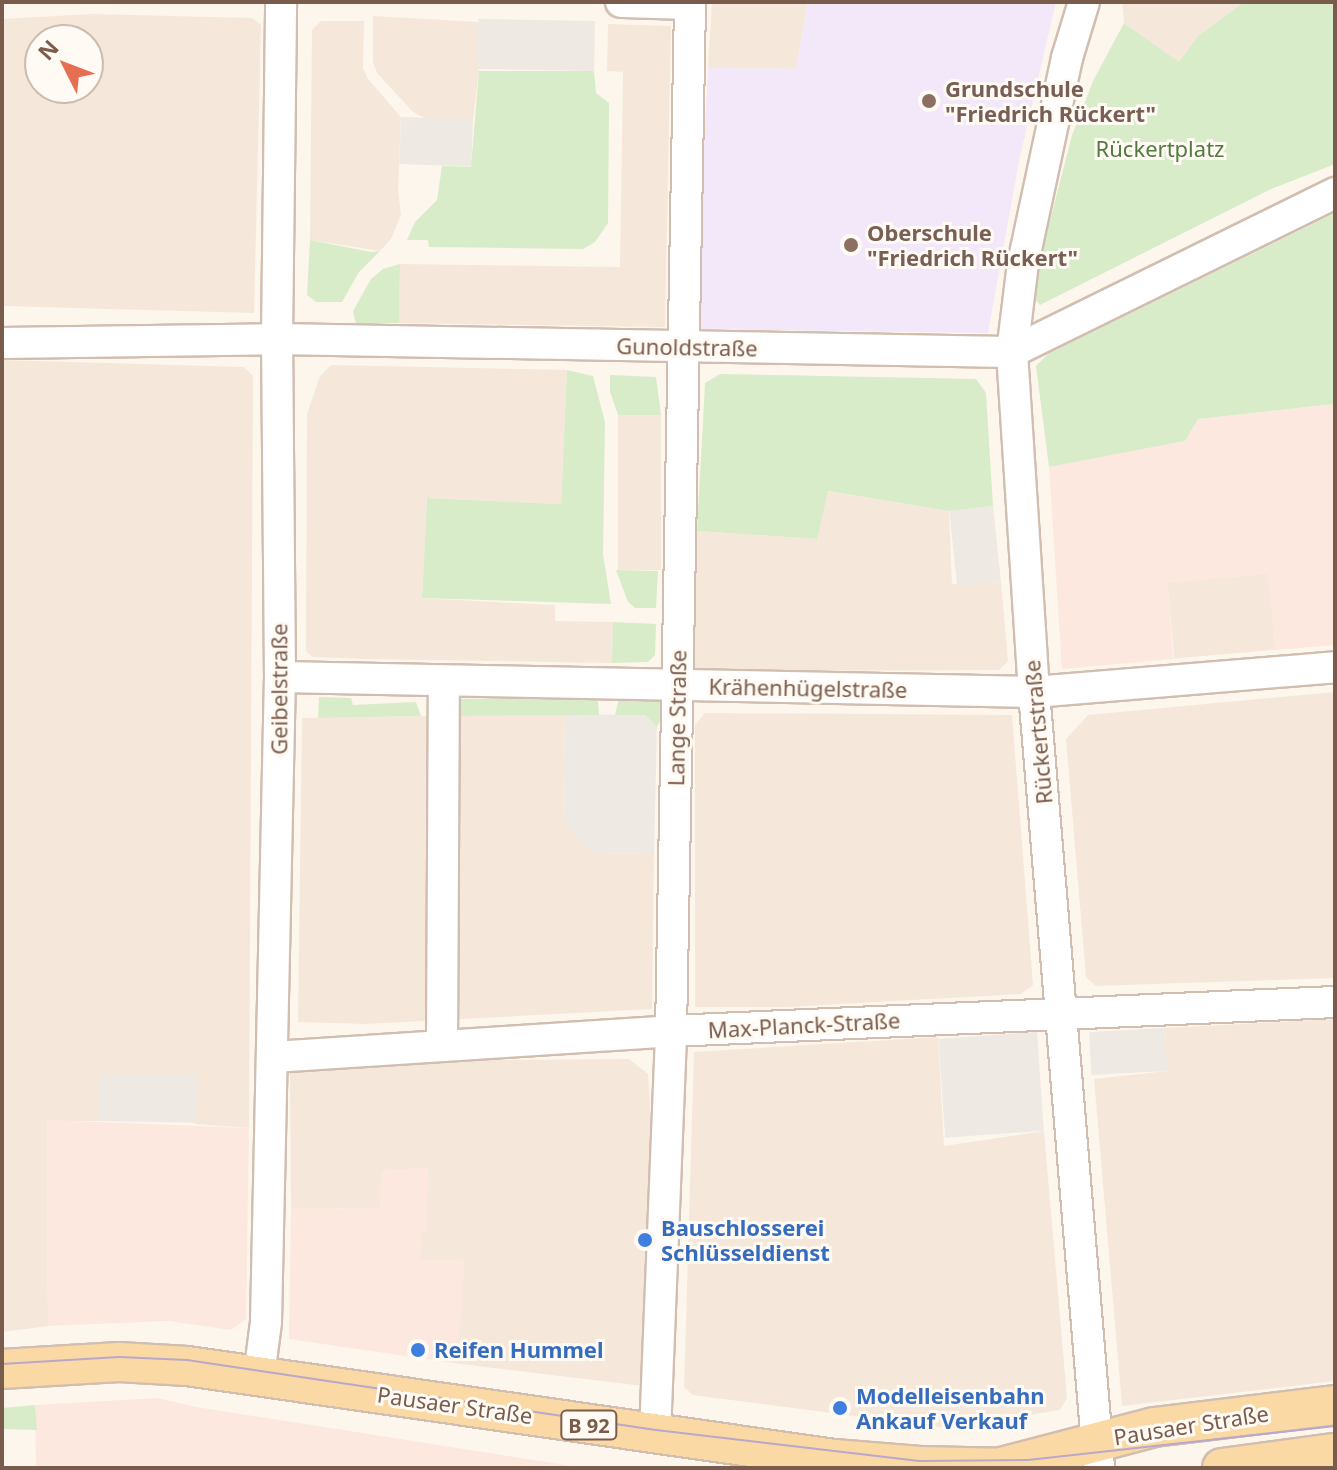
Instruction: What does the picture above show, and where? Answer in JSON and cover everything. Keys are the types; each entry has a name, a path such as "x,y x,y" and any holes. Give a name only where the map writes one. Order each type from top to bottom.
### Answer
{"main road":[{"name":"Pausaer Straße","path":"2,1369 119,1362 259,1376 834,1459 920,1466 1008,1467 1098,1454 1154,1427 1335,1405"},
{"path":"1222,1468 1335,1453"}],"street":[{"name":"Geibelstraße","path":"259,1376 266,1322 280,677 277,339 281,2"},
{"path":"621,2 689,3"},
{"name":"Rückertstraße","path":"1084,2 1067,58 1023,263 1012,352 1034,692 1098,1454"},
{"name":"Lange Straße","path":"655,1434 671,1031 689,3"},
{"name":"Gunoldstraße","path":"2,343 277,339 1012,352 1335,193"},
{"name":"Krähenhügelstraße","path":"280,677 1034,692 1335,667"},
{"path":"442,1046 444,681"},
{"name":"Max-Planck-Straße","path":"273,1057 671,1031 1335,1002"}],"shaded area":[{"path":"712,2 808,2 796,69 708,68"},
{"name":"Oberschule \"Friedrich Rückert\"","path":"808,2 1056,2 1019,161 988,333 694,329 708,68 796,69"},
{"path":"1122,2 1244,2 1198,36 1179,63 1124,23"},
{"path":"92,14 252,18 261,25 254,313 2,306 2,19"},
{"path":"373,16 478,22 479,71 473,120 425,118 413,112 377,73 373,62"},
{"path":"478,19 595,21 594,71 477,69"},
{"path":"321,21 364,21 363,68 368,79 401,117 398,190 401,215 391,239 380,251 310,240 312,30"},
{"path":"608,24 671,26 665,327 399,323 400,264 620,267 623,72 607,71"},
{"path":"401,117 473,120 471,166 399,164"},
{"path":"2,360 244,367 253,376 249,1128 195,1124 197,1076 100,1073 98,1121 47,1121 48,1326 2,1332"},
{"path":"331,365 567,370 561,504 427,498 422,598 555,605 555,621 613,622 612,663 312,657 306,651 307,414 320,376"},
{"path":"1335,404 1335,645 1276,650 1268,574 1168,583 1173,659 1062,669 1049,467 1185,441 1198,419"},
{"path":"618,415 661,415 661,570 618,570"},
{"path":"827,491 949,511 952,584 1001,582 1008,661 999,670 694,671 697,531 817,539"},
{"path":"993,506 1001,582 957,586 949,511"},
{"path":"1269,573 1276,650 1174,659 1167,582"},
{"path":"1335,692 1335,978 1096,986 1086,977 1066,739 1088,715"},
{"path":"705,713 1012,715 1033,985 1021,994 786,1007 695,1007 695,725"},
{"path":"565,714 563,823 593,853 654,854 652,1009 365,1024 298,1022 302,718"},
{"path":"565,714 645,715 657,727 654,854 593,853 563,823"},
{"path":"1335,1019 1335,1381 1122,1406 1094,1079 1167,1071 1165,1028"},
{"path":"1165,1028 1167,1071 1091,1075 1089,1032"},
{"path":"1037,1032 1044,1131 945,1138 938,1039"},
{"path":"938,1037 944,1146 1044,1131 1067,1398 1060,1410 948,1428 693,1395 684,1387 694,1052"},
{"path":"629,1059 648,1074 653,1159 643,1386 453,1363 464,1261 420,1260 421,1231 426,1231 380,1208 291,1209 290,1073 300,1062"},
{"path":"99,1073 197,1075 196,1123 98,1121"},
{"path":"47,1120 249,1128 246,1319 231,1330 168,1321 48,1326"},
{"path":"428,1167 426,1231 421,1232 420,1260 464,1261 462,1312 453,1363 289,1339 291,1209 380,1208 381,1171"},
{"path":"157,1398 196,1407 585,1468 36,1468 35,1405"}],"green space":[{"name":"Rückertplatz","path":"1244,2 1335,2 1335,164 1269,190 1040,305 1035,299 1033,287 1072,135 1093,81 1124,23 1179,62 1198,36"},
{"path":"479,71 594,71 596,93 609,103 608,223 595,242 583,249 429,247 428,240 407,240 415,222 437,200 442,166 471,167"},
{"path":"1335,213 1335,404 1198,419 1185,441 1049,467 1036,366 1048,354"},
{"path":"310,240 380,251 359,272 342,302 316,302 307,295"},
{"path":"400,264 399,323 356,324 353,311 371,279 383,269"},
{"path":"567,370 593,376 605,422 603,554 611,604 422,598 427,498 561,504"},
{"path":"720,374 976,379 986,393 993,506 949,511 828,491 817,539 697,531 705,383"},
{"path":"610,375 656,377 661,415 618,415 610,392"},
{"path":"616,570 658,571 656,608 635,608 628,602"},
{"path":"613,622 656,624 655,655 648,662 612,663"},
{"path":"319,697 351,698 353,705 416,702 421,716 318,718"},
{"path":"592,697 598,702 599,715 451,716 457,699"},
{"path":"619,698 665,699 664,712 657,727 645,715 615,715"},
{"path":"35,1405 37,1430 2,1429 2,1408"}],"tram line":[{"path":"2,1364 119,1357 187,1360 656,1430 919,1461 1028,1460 1335,1426"}],"place":[{"name":"Grundschule \"Friedrich Rückert\"","path":"929,101"},
{"name":"Oberschule \"Friedrich Rückert\"","path":"851,245"},
{"name":"Bauschlosserei Schlüsseldienst","path":"645,1240"},
{"name":"Reifen Hummel","path":"418,1350"},
{"name":"Modelleisenbahn Ankauf Verkauf","path":"840,1408"}]}
